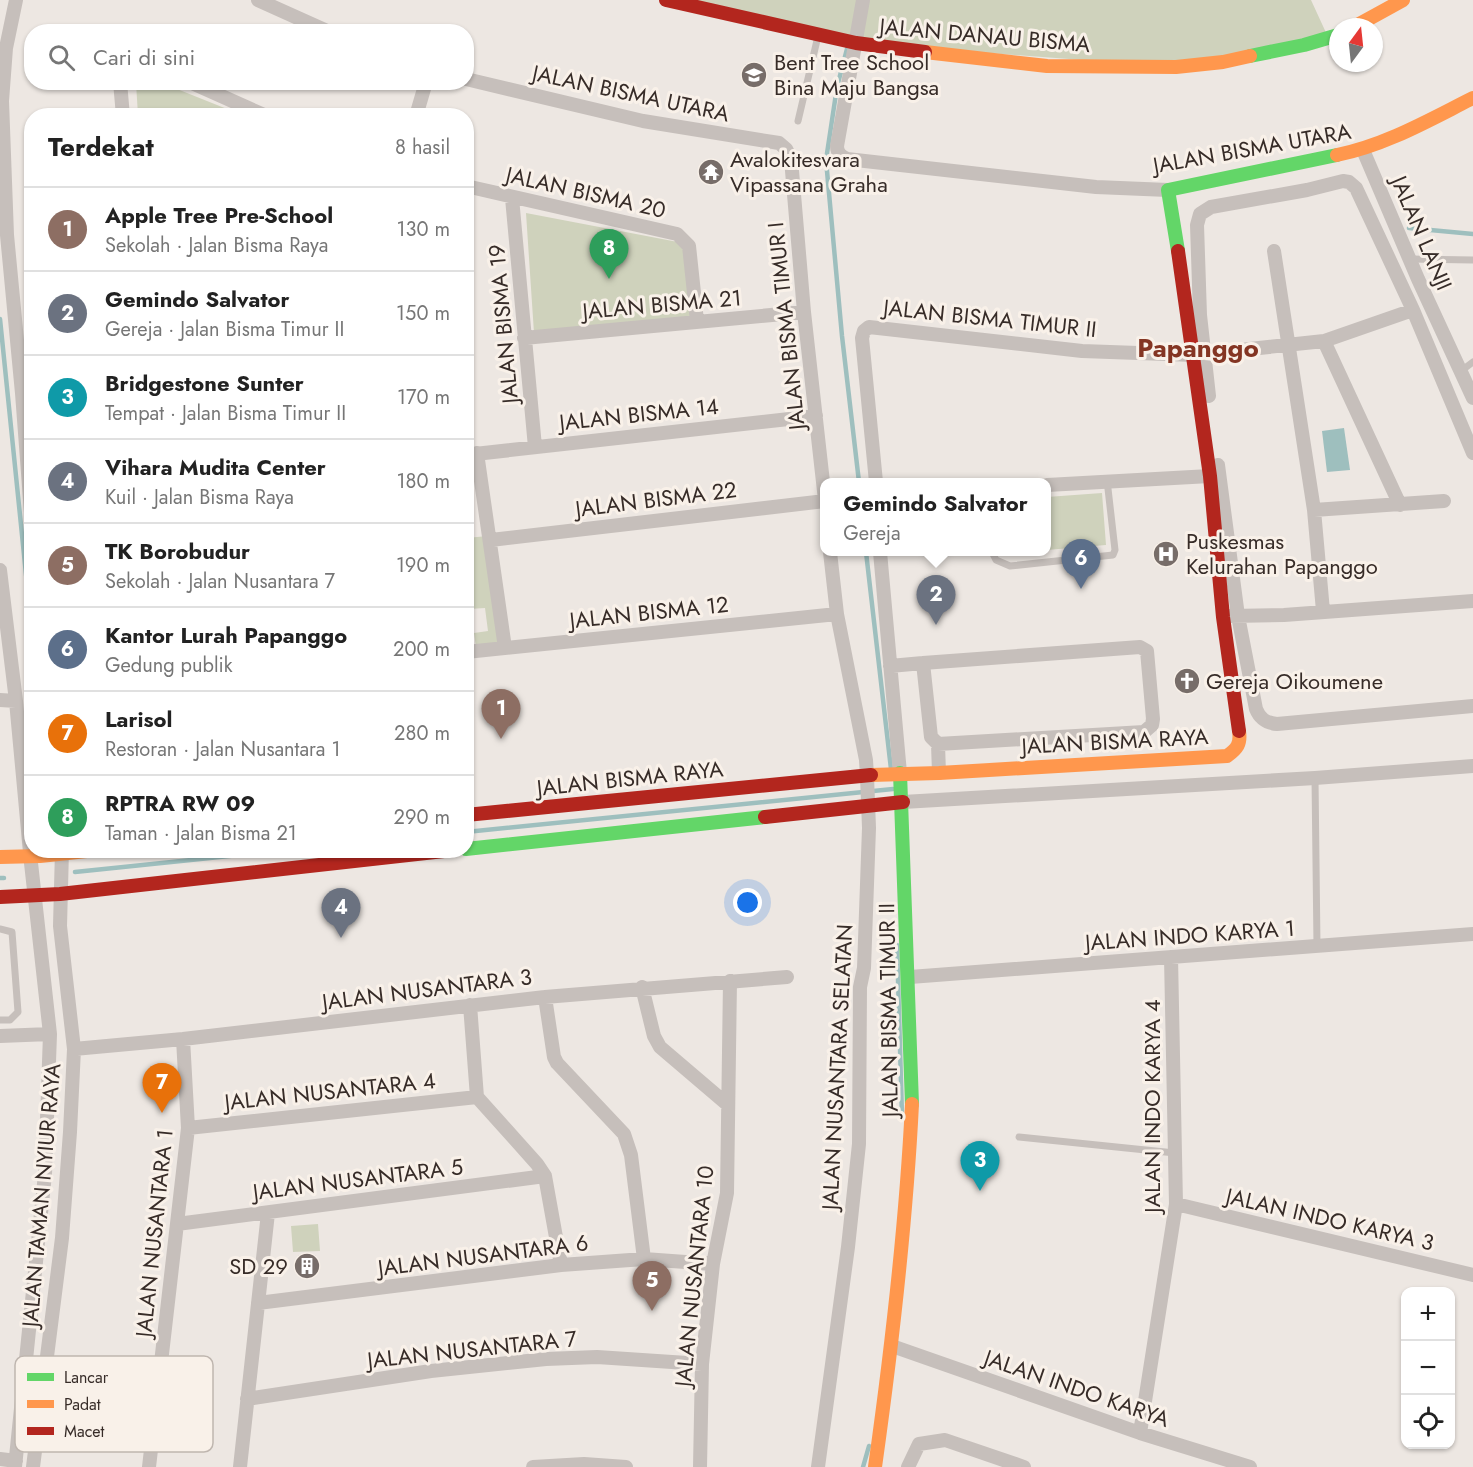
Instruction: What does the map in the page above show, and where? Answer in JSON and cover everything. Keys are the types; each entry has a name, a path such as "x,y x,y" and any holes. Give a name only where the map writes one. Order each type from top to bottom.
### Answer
{"street":[{"path":"15,0 6,48 2,102 7,235 24,368"},
{"path":"258,0 311,24"},
{"name":"JALAN DANAU BISMA","path":"666,0 854,42 960,57 1047,66 1176,67 1223,62 1329,38"},
{"path":"854,42 863,0"},
{"path":"1370,18 1397,3"},
{"name":"JALAN BISMA UTARA","path":"854,42 837,146 838,151 848,159 1096,187 1168,190 1363,150 1393,138 1473,98"},
{"name":"JALAN BISMA UTARA","path":"474,81 643,121 769,141 779,143 786,148"},
{"path":"121,90 122,108"},
{"path":"208,90 248,108"},
{"path":"418,108 424,90"},
{"name":"JALAN BISMA TIMUR I","path":"786,148 791,159 804,312 823,478"},
{"name":"JALAN LANJI","path":"1363,150 1473,398"},
{"path":"1473,453 1413,310 1356,188 1349,182 1343,181 1211,207 1200,214 1197,225 1199,354 1238,616 1256,709 1267,723 1277,724 1473,706"},
{"name":"JALAN BISMA 20","path":"474,188 677,234 688,246 697,321"},
{"name":"JALAN BISMA RAYA","path":"474,814 869,778 896,773 1227,756 1237,749 1240,738 1223,617 1199,354 1168,190"},
{"name":"JALAN BISMA 19","path":"512,198 535,447"},
{"path":"1274,251 1314,510 1323,611"},
{"path":"1199,354 1324,340 1413,310"},
{"name":"JALAN BISMA 21","path":"524,338 804,312"},
{"name":"JALAN BISMA TIMUR II","path":"876,478 862,338 864,331 869,327 1082,351 1199,354"},
{"path":"1324,340 1400,505"},
{"name":"JALAN BISMA 14","path":"474,454 816,416"},
{"path":"474,463 491,540 505,648"},
{"path":"1051,485 1210,476"},
{"name":"JALAN BISMA 22","path":"491,540 820,501"},
{"path":"1314,510 1444,501"},
{"path":"830,556 837,614 869,778"},
{"name":"JALAN BISMA TIMUR II","path":"875,1467 892,1346 910,1150 913,1089 910,977 900,802 880,556"},
{"path":"0,570 24,766"},
{"path":"1223,617 1284,615 1473,601"},
{"name":"JALAN BISMA 12","path":"474,651 837,614"},
{"path":"890,666 923,663 1140,647 1146,651 1152,725 1144,732 938,744 931,738 923,663"},
{"path":"0,700 16,700"},
{"path":"938,744 939,772"},
{"path":"474,848 870,804 1316,778 1473,766"},
{"name":"JALAN NUSANTARA SELATAN","path":"818,1467 848,1247 859,1144 860,987 864,968 869,778"},
{"path":"0,857 24,856"},
{"path":"27,1356 45,1174 50,1034 35,858"},
{"name":"JALAN TAMAN NYIUR RAYA","path":"46,1356 64,1209 74,1049 60,926 60,858"},
{"path":"0,897 59,895 383,858"},
{"name":"JALAN INDO KARYA 1","path":"910,977 1473,934"},
{"name":"JALAN INDO KARYA 4","path":"1140,1433 1176,1204 1171,957"},
{"name":"JALAN NUSANTARA 3","path":"74,1049 183,1039 642,987 787,976"},
{"name":"JALAN NUSANTARA 10","path":"700,1467 702,1364 713,1264 727,1193 730,981"},
{"path":"642,987 654,1036 660,1047 728,1105"},
{"path":"545,997 557,1063 628,1141 632,1155 644,1259"},
{"path":"470,1005 477,1097 545,1176 561,1265"},
{"path":"0,1036 50,1034"},
{"name":"JALAN NUSANTARA 1","path":"162,1356 188,1128 183,1039"},
{"name":"JALAN NUSANTARA 4","path":"188,1128 477,1097"},
{"name":"JALAN NUSANTARA 5","path":"177,1224 545,1176"},
{"name":"JALAN INDO KARYA 3","path":"1176,1204 1473,1275"},
{"path":"240,1467 268,1213"},
{"name":"JALAN NUSANTARA 6","path":"258,1304 561,1265 644,1259 713,1264"},
{"name":"JALAN INDO KARYA","path":"892,1346 1140,1433 1250,1467"},
{"name":"JALAN NUSANTARA 7","path":"247,1399 430,1371 546,1359 597,1357 702,1364"},
{"path":"908,1467 919,1444 945,1440 1024,1467"},
{"name":"JALAN TAMAN NYIUR RAYA","path":"33,1467 35,1452"},
{"name":"JALAN NUSANTARA 1","path":"149,1467 151,1452"},
{"path":"0,1459 16,1464"},
{"path":"533,1467 584,1464 626,1467"}],"lane":[{"path":"798,121 821,35"},
{"path":"1410,259 1473,260"},
{"path":"1460,372 1473,362"},
{"path":"994,556 996,560 1010,566 1113,555 1115,542 1107,480"},
{"path":"1316,778 1317,946"},
{"path":"0,928 12,932 18,1002 18,1012 14,1018 0,1020"},
{"path":"1019,1137 1175,1153"}],"green space":[{"path":"678,0 1311,0 1328,37 1176,67 856,43"},
{"path":"136,90 180,90 224,108 138,108"},
{"path":"526,213 683,243 692,316 534,333"},
{"path":"1102,493 1106,545 1051,550 1051,497"},
{"path":"488,536 502,644 476,647 474,633 488,631 485,608 474,609 474,537"},
{"path":"318,1224 320,1251 293,1252 291,1226"}],"water":[{"path":"1344,428 1350,470 1327,472 1322,431"}],"waterway":[{"path":"848,45 837,87 826,160 842,336 859,478"},
{"path":"1409,228 1473,234"},
{"path":"0,319 24,554"},
{"path":"866,556 891,769"},
{"path":"474,831 893,789"},
{"path":"75,872 210,858"},
{"path":"897,945 902,1116"},
{"path":"863,1467 869,1446"}],"traffic: fast":[{"path":"1250,56 1329,38"},
{"path":"1178,251 1168,190 1337,155"},
{"path":"900,773 912,1104"},
{"path":"474,848 765,817"}],"traffic: slow":[{"path":"1370,18 1403,0"},
{"path":"925,52 1047,66 1176,67 1223,62 1250,56"},
{"path":"1337,155 1390,138 1473,98"},
{"path":"871,775 1227,756 1238,746 1239,731"},
{"path":"0,857 24,856"},
{"path":"875,1467 898,1286 912,1104"}],"traffic: jam":[{"path":"666,0 856,43 925,52"},
{"path":"1178,251 1210,476 1223,617 1239,731"},
{"path":"474,814 871,775"},
{"path":"765,817 903,802"},
{"path":"0,897 60,894 382,858"}],"place":[{"name":"Bent Tree School Bina Maju Bangsa","path":"754,75"},
{"name":"Avalokitesvara Vipassana Graha","path":"711,172"},
{"name":"RPTRA RW 09","path":"609,279"},
{"name":"Puskesmas Kelurahan Papanggo","path":"1166,554"},
{"name":"Kantor Lurah Papanggo","path":"1081,589"},
{"name":"Gemindo Salvator","path":"936,625"},
{"name":"Gereja Oikoumene","path":"1187,681"},
{"name":"Apple Tree Pre-School","path":"501,739"},
{"name":"Vihara Mudita Center","path":"341,938"},
{"name":"Larisol","path":"162,1113"},
{"name":"Bridgestone Sunter","path":"980,1191"},
{"name":"SD 29","path":"307,1266"},
{"name":"TK Borobudur","path":"652,1311"}],"district":[{"name":"Papanggo","path":"1198,348"}]}
